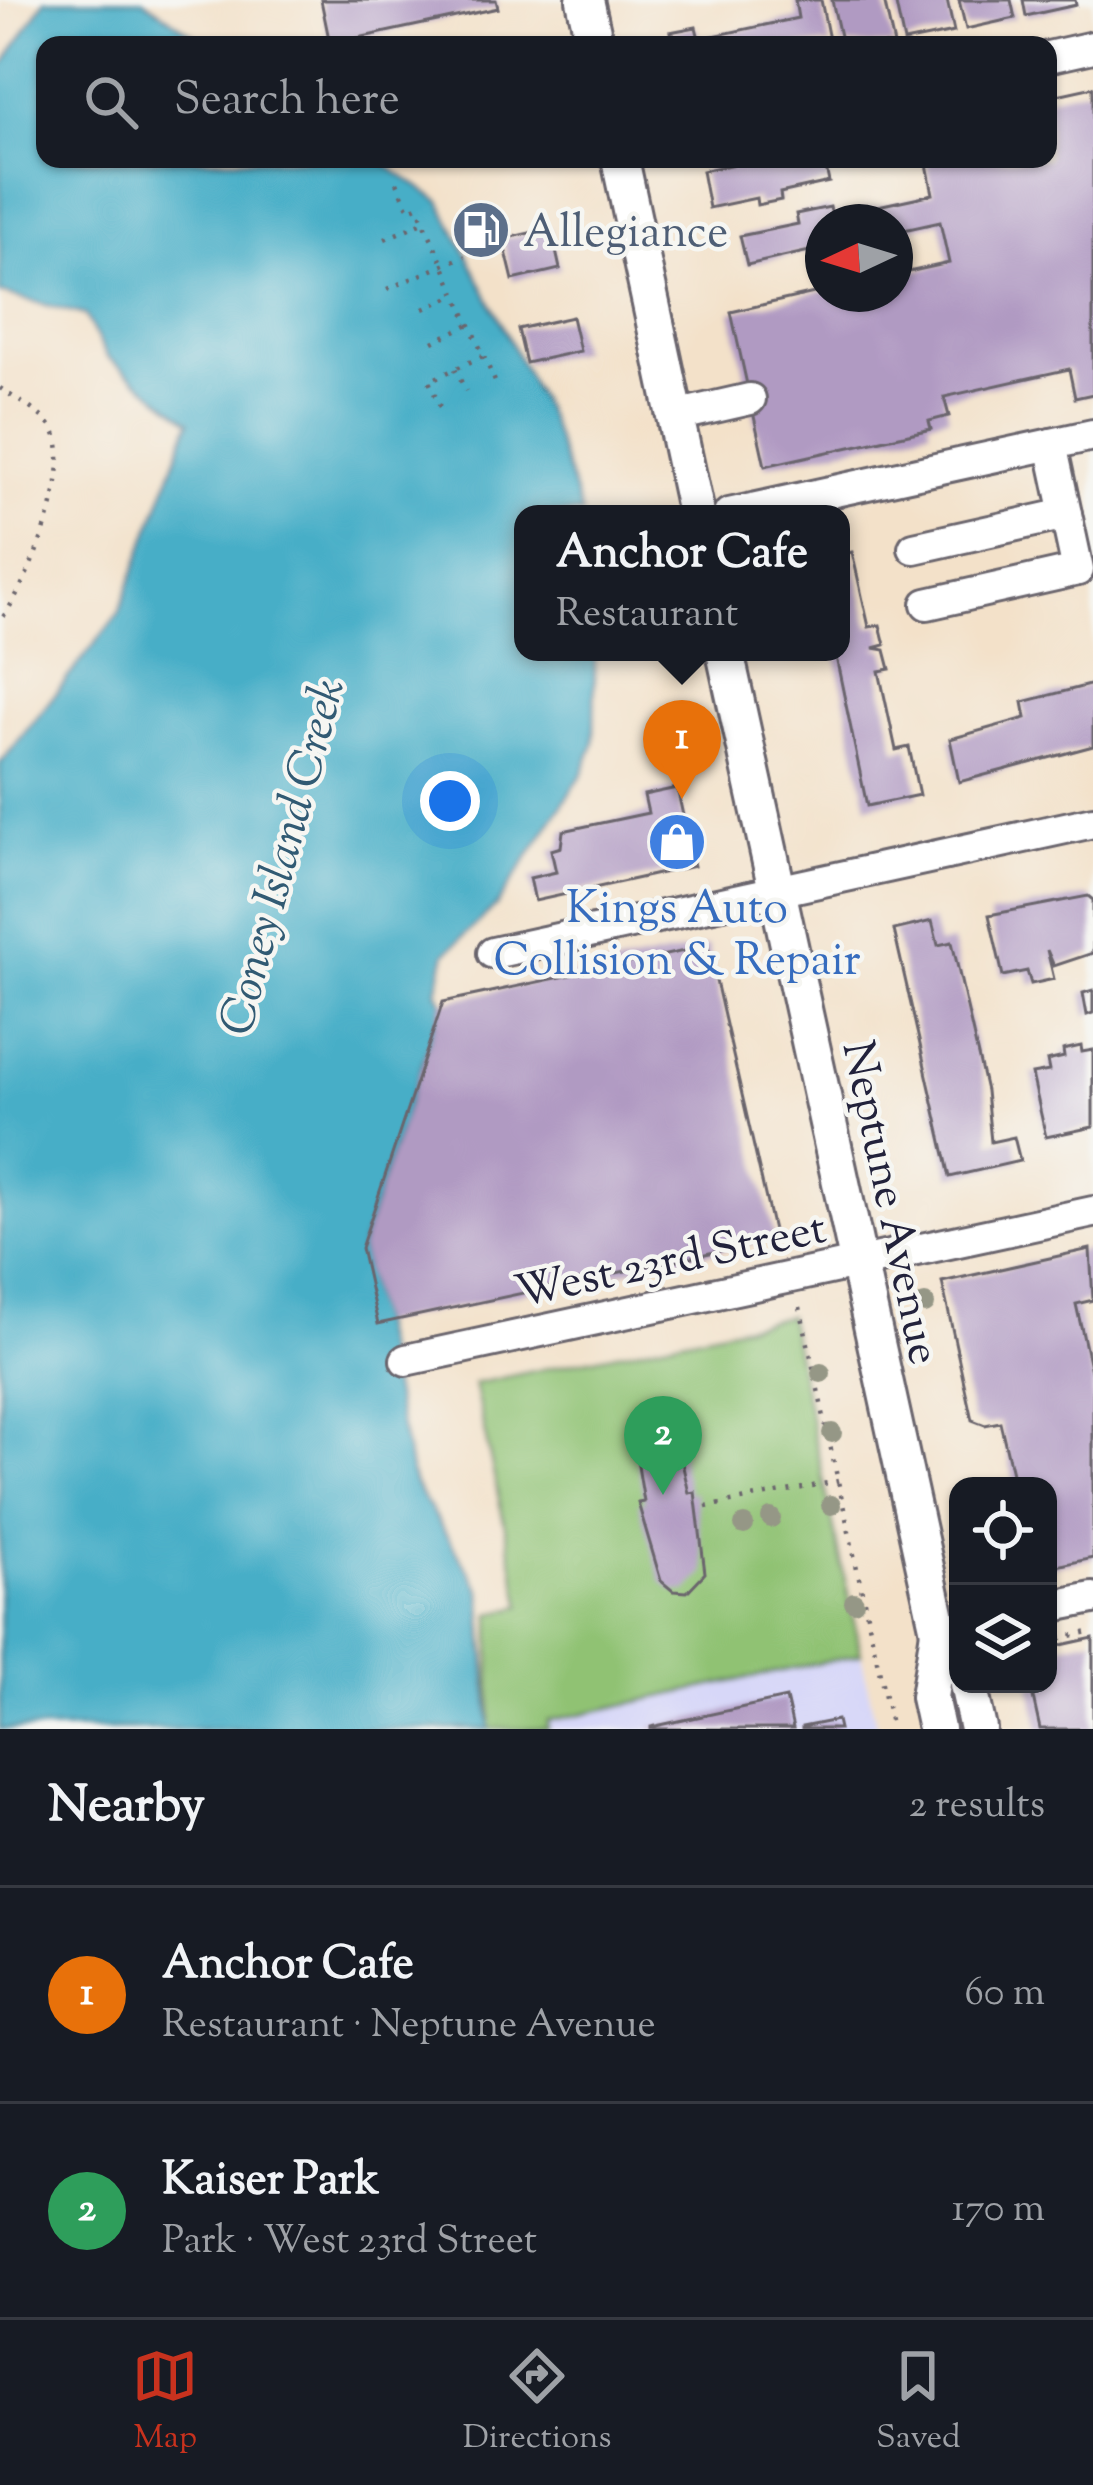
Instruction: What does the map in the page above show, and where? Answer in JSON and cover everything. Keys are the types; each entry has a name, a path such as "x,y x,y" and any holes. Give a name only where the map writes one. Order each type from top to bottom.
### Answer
{"main road":[{"path":"585,0 593,36"},
{"path":"622,168 693,505"},
{"name":"Neptune Avenue","path":"727,661 857,1264 948,1629 929,1697 936,1729"},
{"path":"970,1693 978,1729"}],"street":[{"path":"1057,55 1093,47"},
{"path":"675,416 750,399"},
{"path":"770,505 1093,435"},
{"path":"927,604 1078,570 1077,532 1051,444"},
{"path":"914,548 1077,532"},
{"path":"493,953 1093,822"},
{"name":"West 23rd Street","path":"406,1360 1093,1212"},
{"path":"1057,1605 1093,1598"}],"path":[{"path":"397,182 409,210 417,206 497,386"},
{"path":"386,238 423,222"},
{"path":"387,289 465,256"},
{"path":"424,309 455,295"},
{"path":"433,342 469,325"},
{"path":"440,406 429,381 483,356"},
{"path":"455,369 466,391"},
{"path":"0,388 51,427 61,449 50,511 12,606 0,621"},
{"path":"798,1298 892,1729"},
{"path":"706,1507 838,1481"},
{"path":"1057,1638 1093,1631"}],"shaded area":[{"path":"861,1654 877,1729 548,1729 547,1721"}],"green space":[{"path":"788,1316 861,1654 548,1721 548,1729 432,1729 402,1432 413,1482 481,1590 491,1720 491,1614 522,1606 474,1384"}],"water":[{"name":"Coney Island Creek","path":"45,0 143,0 196,36 36,36 36,168 390,168 440,201 549,419 579,505 514,505 514,661 595,661 594,744 583,773 497,905 446,953 437,991 443,1002 361,1247 413,1482 481,1590 490,1729 0,1729 0,764 119,613 190,421 107,357 85,315 0,293 0,70"}],"building":[{"path":"321,0 496,0 498,8 367,36 328,36"},
{"path":"795,0 821,0 828,36 713,36 798,18"},
{"path":"832,0 884,0 892,36 840,36"},
{"path":"895,0 947,0 954,32 903,36"},
{"path":"959,0 1011,0 1015,18 966,29"},
{"path":"1023,0 1075,0 1076,5 1026,16"},
{"path":"696,27 698,36 671,36 670,32"},
{"path":"1093,87 1093,394 1075,398 1069,369 944,397 949,416 929,421 931,429 765,466 731,312 805,295 805,312 913,312 913,271 949,263 940,222 913,228 913,204 887,204 933,194 928,168 1057,168 1057,95"},
{"path":"826,168 829,182 780,193 781,200 757,205 756,198 709,208 702,171"},
{"path":"805,212 805,252 747,265 740,236 798,224 796,214"},
{"path":"551,228 560,269 513,280 503,239"},
{"path":"572,317 580,351 526,363 518,329"},
{"path":"850,552 869,627 880,625 885,645 874,648 885,650 890,669 879,671 896,750 909,747 919,795 867,806 837,661 850,661"},
{"path":"1093,684 1093,746 959,782 950,739 1026,718 1023,702"},
{"path":"677,788 694,866 535,901 530,878 556,872 551,850 561,847 563,831 648,813 644,795"},
{"path":"1088,896 1093,900 1093,953 1054,966 1047,950 1054,979 1031,984 1027,971 1003,976 989,915"},
{"path":"932,921 938,945 952,942 986,1091 991,1142 1014,1137 1020,1161 950,1177 894,930"},
{"path":"708,946 775,1239 378,1324 361,1248 443,1002"},
{"path":"1093,990 1093,1013 1087,1015 1083,993"},
{"path":"1081,1046 1082,1052 1093,1050 1093,1127 1046,1137 1032,1074 1049,1071 1047,1061 1064,1057 1063,1050"},
{"path":"1090,1249 1093,1300 1076,1304 1093,1380 1093,1558 1057,1566 1057,1477 1013,1477 1000,1422 985,1425 972,1420 942,1282"},
{"path":"655,1436 678,1445 689,1493 695,1492 705,1573 687,1592 673,1591 661,1581 638,1503 644,1502 636,1454"},
{"path":"1093,1638 1093,1729 1040,1729 1032,1693 1057,1693 1057,1646"},
{"path":"786,1698 793,1729 651,1729 651,1727"},
{"path":"837,1720 839,1729 802,1729 802,1727"}],"place":[{"name":"Allegiance","path":"481,230"},
{"name":"Anchor Cafe","path":"682,799"},
{"name":"Kings Auto Collision & Repair","path":"677,842"},
{"name":"Kaiser Park","path":"663,1495"}]}
